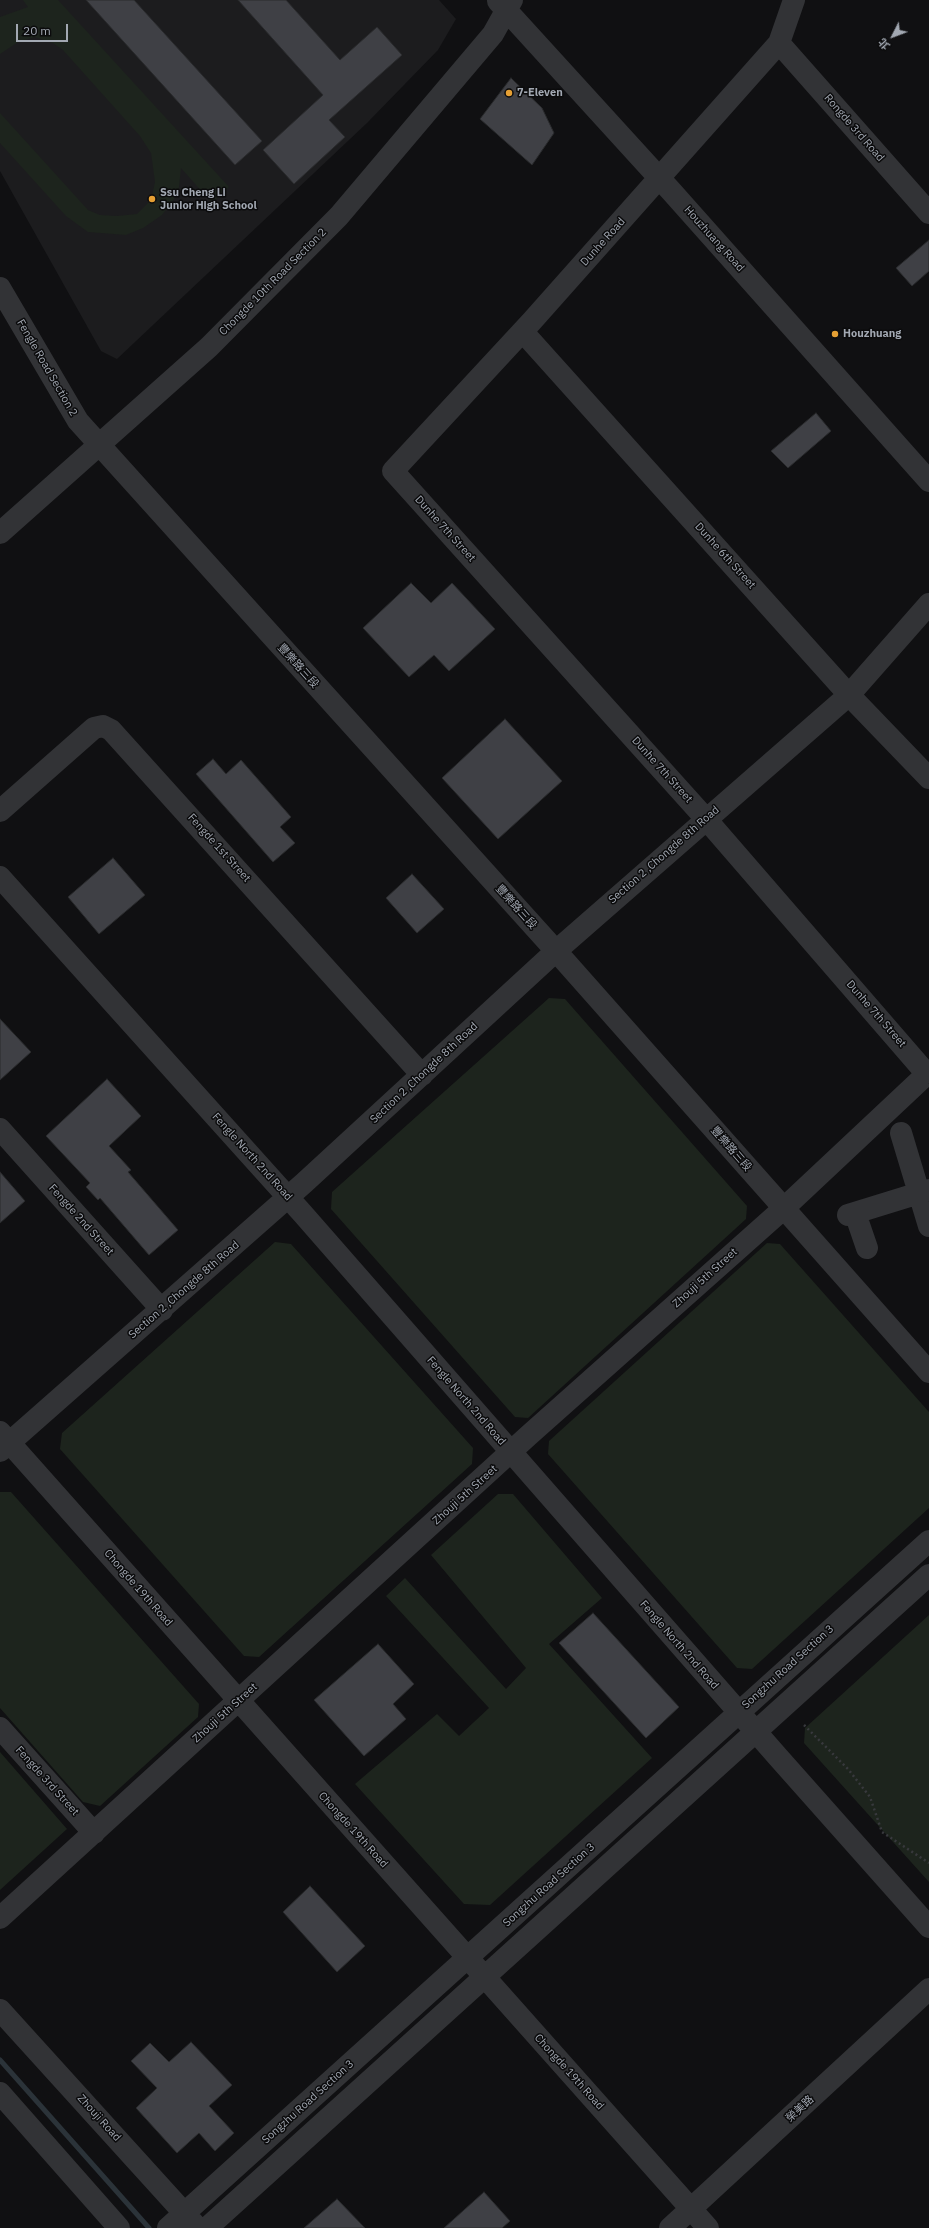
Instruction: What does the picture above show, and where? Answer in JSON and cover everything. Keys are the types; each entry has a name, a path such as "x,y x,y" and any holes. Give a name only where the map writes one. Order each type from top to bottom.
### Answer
{"street":[{"name":"Dunhe Road","path":"393,471 523,332 779,43 794,0"},
{"name":"Houzhuang Road","path":"505,3 929,481"},
{"name":"Chongde 10th Road Section 2","path":"0,533 209,346 339,216 493,34 505,3"},
{"name":"Rongde 3rd Road","path":"779,43 929,213"},
{"name":"Fengle Road Section 2","path":"0,288 78,421 99,444"},
{"name":"Dunhe 6th Street","path":"523,332 849,695 929,778"},
{"name":"豐樂路三段","path":"99,444 556,950 783,1209 929,1372"},
{"name":"Dunhe 7th Street","path":"393,471 706,819 928,1073"},
{"name":"Section 2 ,Chongde 8th Road","path":"3,1442 162,1310 288,1197 556,950 849,695 929,604"},
{"name":"Fengde 1st Street","path":"0,811 82,736 94,728 103,726 111,730 422,1074"},
{"name":"Fengle North 2nd Road","path":"0,877 288,1197 738,1712 929,1927"},
{"name":"Zhouji 5th Street","path":"0,1918 511,1453 783,1209 928,1073"},
{"name":"Fengde 2nd Street","path":"0,1129 162,1310"},
{"path":"901,1133 924,1191 929,1226"},
{"path":"867,1248 851,1214 924,1191"},
{"name":"Chongde 19th Road","path":"3,1442 238,1701 708,2228"},
{"name":"Songzhu Road Section 3","path":"168,2228 191,2220 468,1958 738,1712 929,1541"},
{"path":"207,2228 929,1575"},
{"name":"Fengde 3rd Street","path":"0,1728 94,1833"},
{"name":"榮美路","path":"670,2228 929,1989"},
{"name":"Zhouji Road","path":"0,2010 191,2220"},
{"path":"0,2093 119,2228"}],"path":[{"path":"804,1725 848,1769 870,1797 882,1832 929,1863"}],"shaded area":[{"name":"Ssu Cheng Li Junior High School","path":"0,0 439,0 456,19 438,50 367,123 117,359 101,351 0,171"},
{"path":"23,0 58,0 229,187 212,203 181,168 179,187 174,199 162,215 143,228 126,235 88,232 66,216 0,143 0,113 88,210 100,215 117,216 137,214 151,200 155,182 151,153 140,136 63,50 53,43 35,37 18,42 0,54 0,17 28,7"},
{"path":"549,998 565,999 747,1206 746,1219 528,1418 515,1417 331,1209 332,1192"},
{"path":"275,1242 291,1244 473,1448 472,1464 259,1657 244,1656 60,1449 62,1433"},
{"path":"767,1243 780,1244 929,1412 929,1508 752,1669 737,1668 548,1454 549,1441"},
{"path":"0,1492 11,1492 199,1704 198,1717 100,1806 83,1802 0,1708"},
{"path":"498,1494 513,1494 602,1598 549,1644 652,1758 490,1905 464,1904 355,1784 437,1714 459,1736 489,1708 386,1596 405,1578 506,1689 526,1668 431,1555"},
{"path":"929,1615 929,1882 804,1743 805,1728"},
{"path":"0,1752 67,1829 0,1890"}],"building":[{"path":"86,0 134,0 262,141 235,165"},
{"path":"238,0 286,0 340,60 377,27 402,55 329,120 345,137 294,184 263,150 323,95"},
{"path":"511,78 542,108 554,133 532,165 480,119"},
{"path":"929,240 929,271 912,286 896,268"},
{"path":"816,413 831,431 788,468 771,451"},
{"path":"411,583 431,603 452,583 495,629 449,671 434,655 409,677 363,628"},
{"path":"505,719 562,781 498,839 442,778"},
{"path":"213,759 226,774 241,760 291,817 280,827 295,843 273,862 196,774"},
{"path":"113,858 145,895 99,934 68,897"},
{"path":"412,874 444,909 417,933 386,898"},
{"path":"0,1019 31,1052 0,1080"},
{"path":"107,1079 141,1116 109,1146 131,1170 128,1172 178,1230 149,1255 100,1198 98,1200 86,1187 90,1183 46,1136"},
{"path":"0,1172 25,1201 0,1223"},
{"path":"593,1613 679,1707 646,1738 559,1643"},
{"path":"378,1644 414,1684 393,1704 406,1719 364,1756 314,1700"},
{"path":"310,1886 365,1946 337,1972 283,1912"},
{"path":"191,2042 232,2085 209,2106 234,2133 215,2151 199,2133 177,2153 136,2108 157,2088 131,2061 150,2043 169,2062"},
{"path":"484,2192 510,2221 502,2228 444,2228"},
{"path":"337,2199 365,2228 304,2228"}],"waterway":[{"path":"0,2060 149,2228"}],"place":[{"name":"7-Eleven","path":"509,93"},
{"name":"Ssu Cheng Li Junior High School","path":"152,199"},
{"name":"Houzhuang","path":"835,334"}]}
